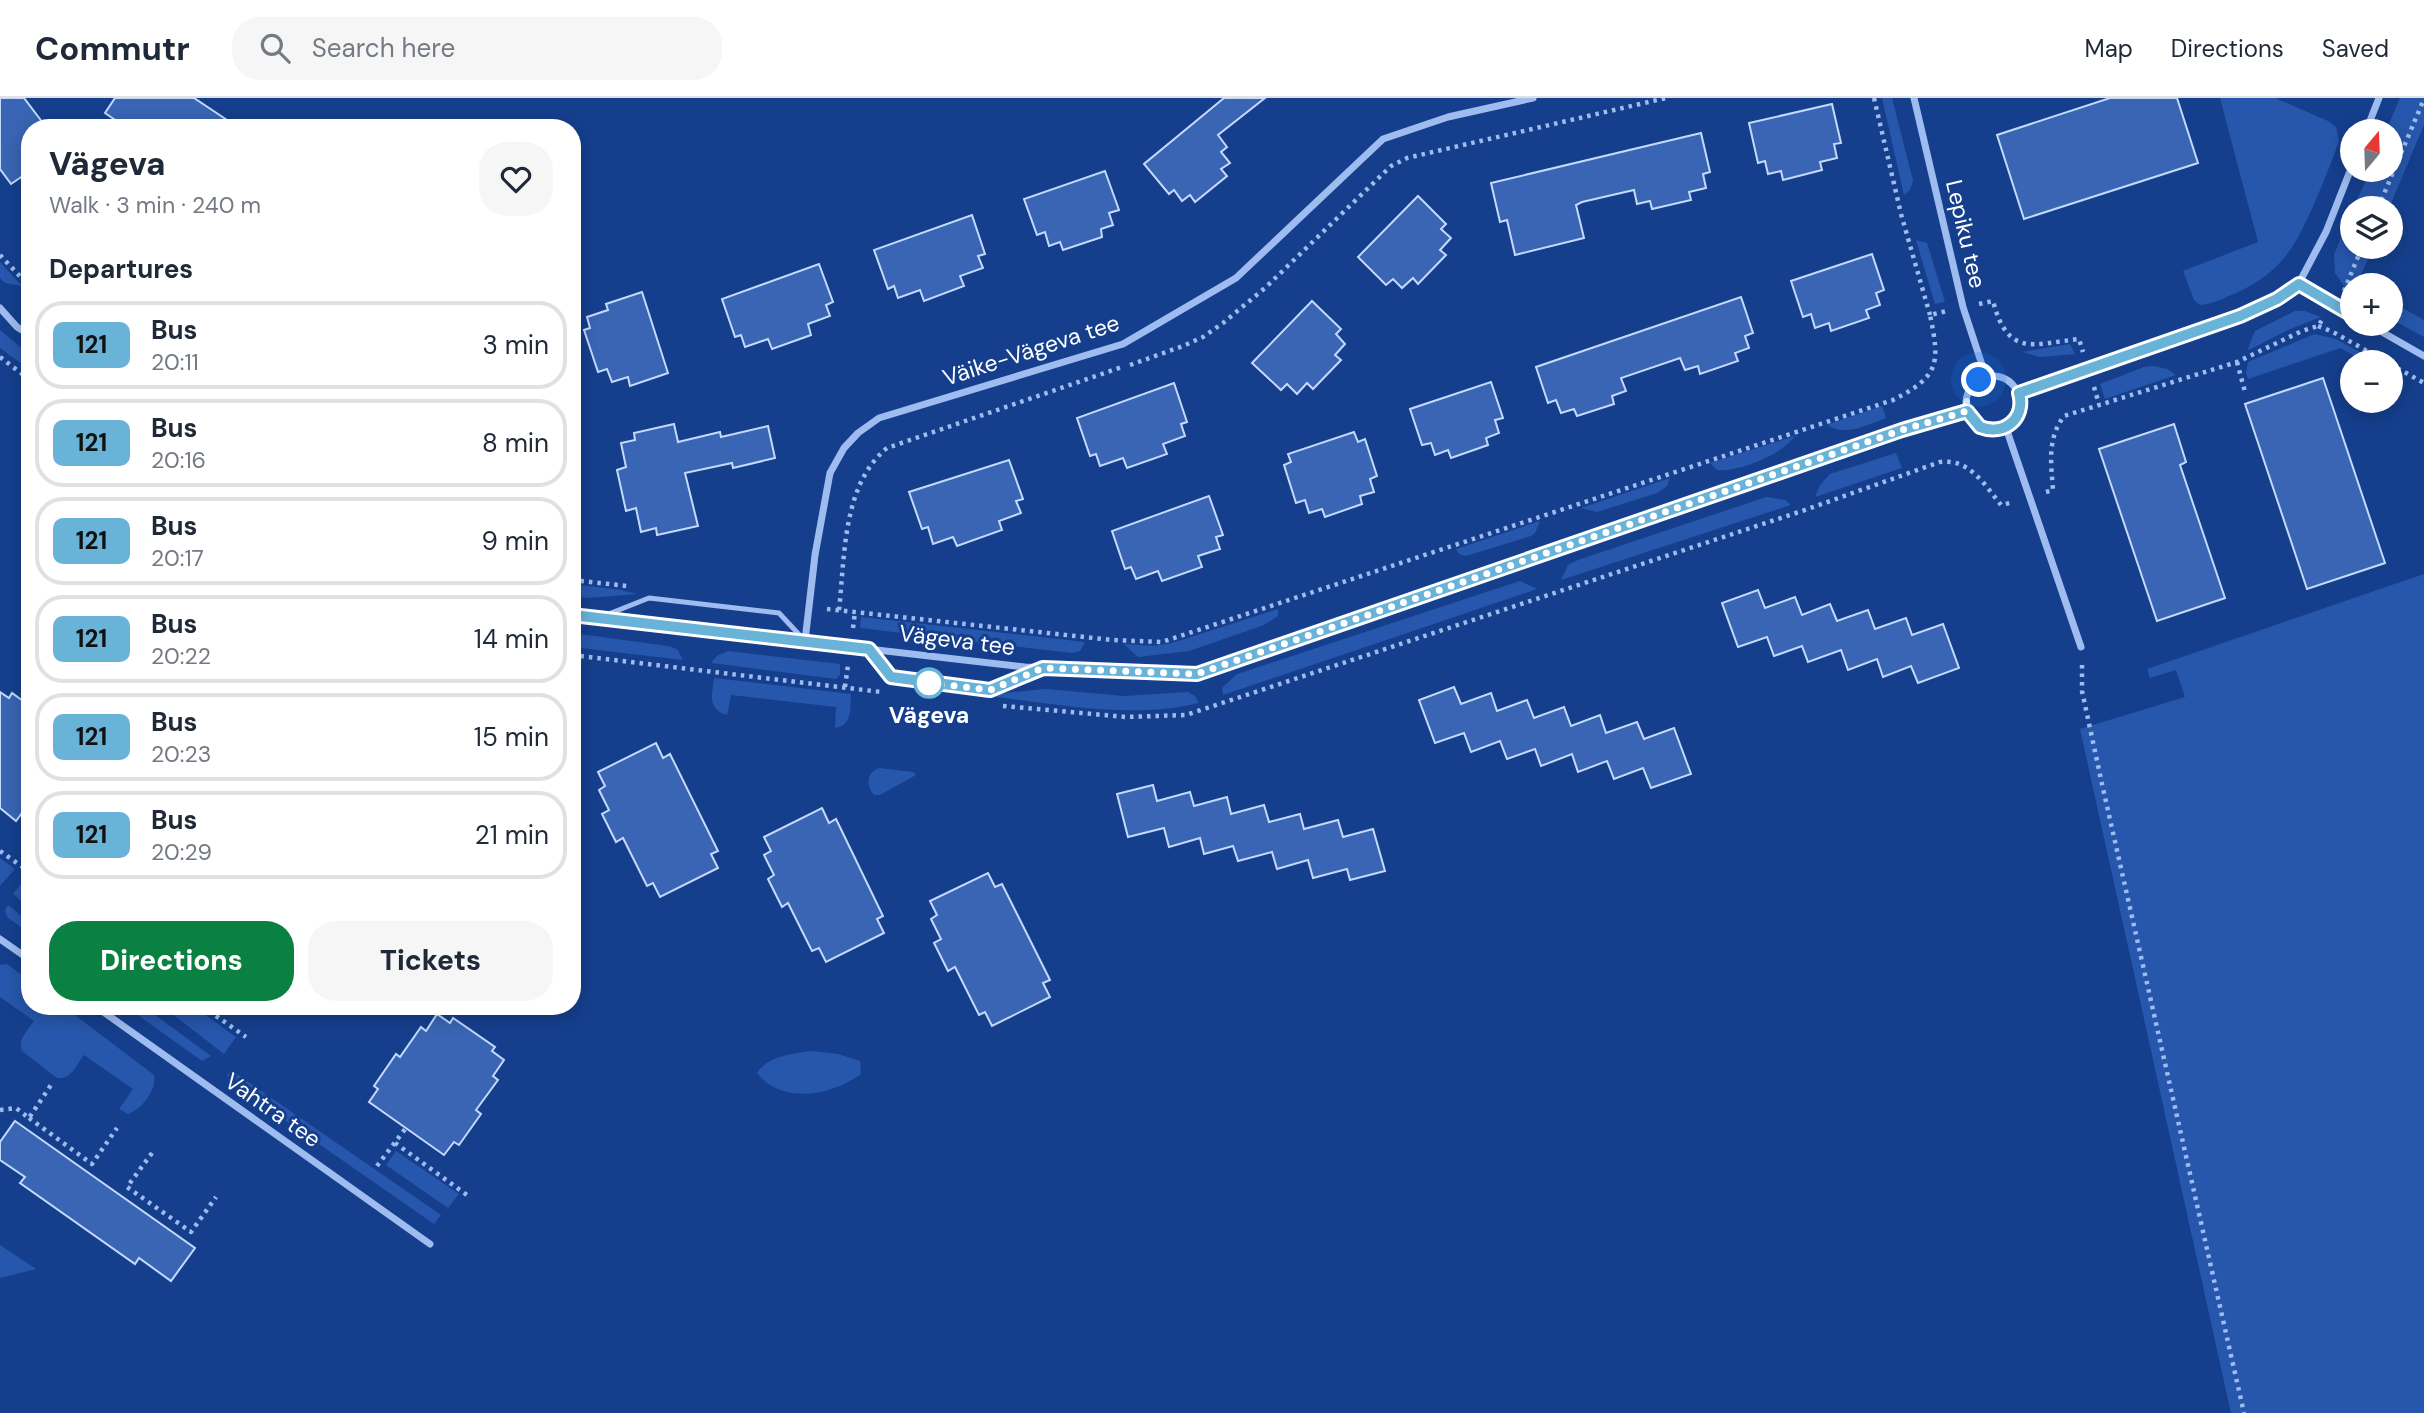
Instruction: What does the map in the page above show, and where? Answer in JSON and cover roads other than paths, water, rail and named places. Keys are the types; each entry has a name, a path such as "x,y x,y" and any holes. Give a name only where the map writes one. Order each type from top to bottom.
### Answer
{"street":[{"name":"Väike-Vägeva tee","path":"806,641 815,555 830,473 844,448 868,426 879,418 1124,344 1236,278 1383,139 1448,117 1533,98"},
{"name":"Lepiku tee","path":"1913,98 1963,307 1986,377"},
{"path":"2371,119 2379,98"},
{"path":"2019,393 2240,316 2277,299 2299,284 2326,232 2346,182"},
{"path":"2299,284 2340,308"},
{"path":"0,308 21,329"},
{"path":"2389,336 2424,356"},
{"path":"1986,377 2002,377 2015,386 2019,393 2020,410 2015,421 2006,428 1993,431 1980,427 1967,411 1969,390 1986,377"},
{"name":"Vägeva tee","path":"581,616 1043,668 1197,674 1902,430 1967,411"},
{"path":"2006,428 2081,647"},
{"path":"0,939 21,954"},
{"name":"Vahtra tee","path":"108,1015 430,1244"}],"lane":[{"path":"600,618 649,598 779,613 806,641"},
{"path":"869,649 891,677 990,690 1043,668"}],"place":[{"name":"Vägeva","path":"929,683"}]}
